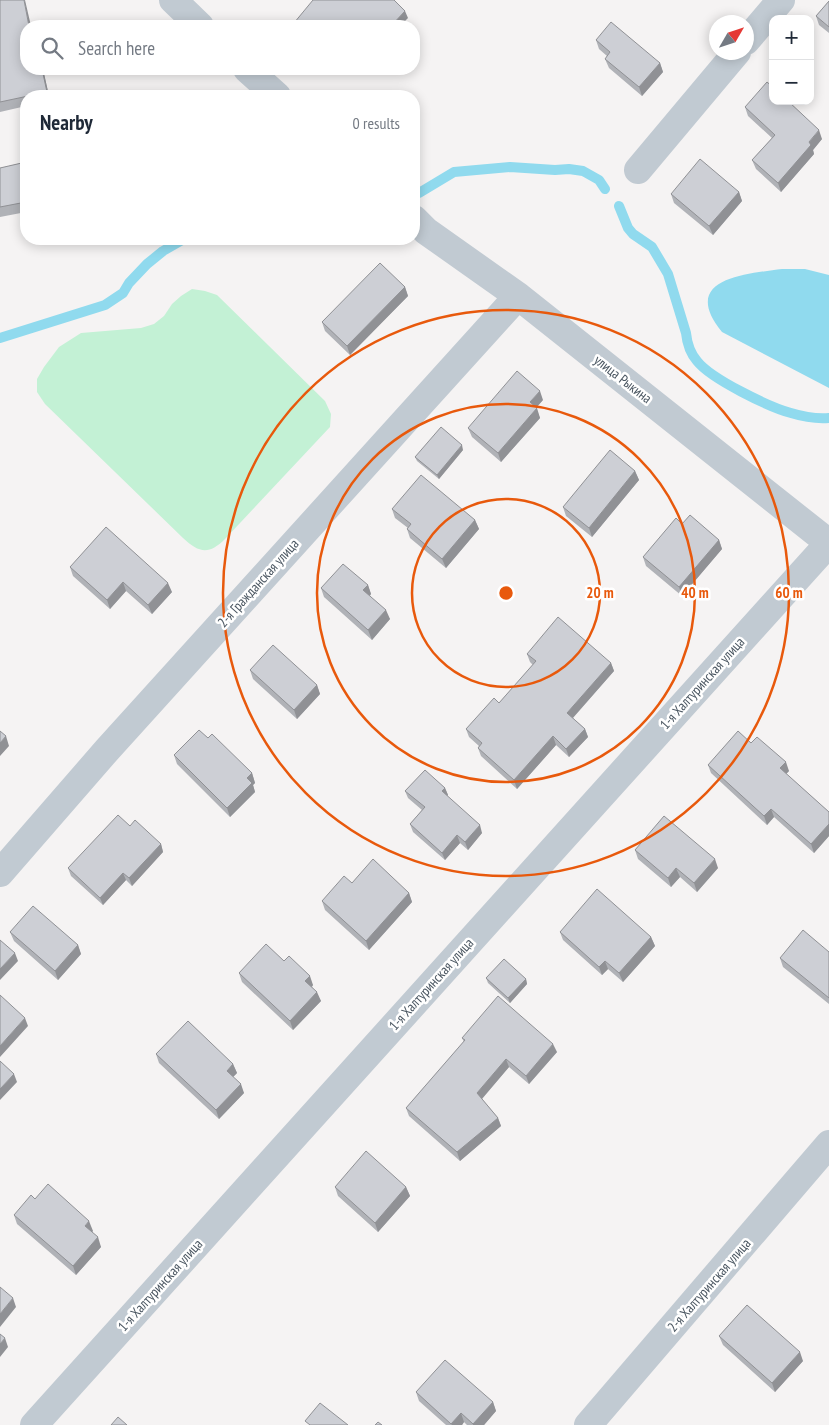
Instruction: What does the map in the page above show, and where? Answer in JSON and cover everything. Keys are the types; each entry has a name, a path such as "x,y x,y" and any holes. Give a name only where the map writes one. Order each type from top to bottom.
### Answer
{"street":[{"path":"172,0 194,20"},
{"path":"754,32 781,0"},
{"path":"638,170 730,60"},
{"path":"254,75 270,90"},
{"name":"улица Рыкина","path":"420,224 518,296 829,543"},
{"name":"2-я Гражданская улица","path":"0,873 107,750 518,296"},
{"name":"1-я Халтуринская улица","path":"34,1425 829,543"},
{"name":"2-я Халтуринская улица","path":"588,1425 829,1144"}],"green space":[{"path":"192,289 217,295 325,401 331,414 330,427 225,539 209,550 194,547 183,538 45,404 37,392 37,379 59,347 81,333 141,328 154,324 164,316 172,304"}],"water":[{"path":"782,269 805,269 829,275 829,388 722,332 711,314 708,300 712,290 722,282 735,277"}],"building":[{"path":"0,0 24,0 28,20 20,20 20,75 43,75 47,90 20,90 20,98 0,102"},
{"path":"313,0 394,0 405,11 397,20 296,20"},
{"path":"829,1 829,27 816,16"},
{"path":"611,22 660,63 639,87 605,59 610,52 596,40"},
{"path":"767,82 769,84 769,105 792,105 819,130 809,142 811,145 778,183 752,160 775,135 745,107"},
{"path":"700,159 739,192 709,226 671,194"},
{"path":"20,163 20,203 0,207 0,168"},
{"path":"380,263 405,287 347,346 322,322"},
{"path":"517,371 540,391 530,402 537,408 498,453 468,428"},
{"path":"441,427 462,445 437,475 415,457"},
{"path":"610,450 635,471 589,528 563,507"},
{"path":"421,475 475,520 442,559 407,529 411,524 392,509"},
{"path":"690,515 719,540 679,587 643,557 676,518 682,524"},
{"path":"106,527 168,583 148,605 123,582 107,600 70,567"},
{"path":"343,564 368,585 363,590 386,610 368,630 321,588"},
{"path":"558,617 611,663 567,713 585,729 566,749 553,736 514,780 478,748 482,743 466,729 494,698 499,703 536,661 527,654"},
{"path":"273,645 317,685 294,710 250,670"},
{"path":"199,730 208,738 212,734 252,773 247,778 252,783 227,808 174,755"},
{"path":"0,731 6,736 0,743"},
{"path":"738,731 751,743 757,737 786,762 780,768 829,812 829,824 811,844 771,809 764,816 708,765"},
{"path":"425,770 445,788 442,791 480,825 465,842 457,835 442,853 410,824 425,807 405,791"},
{"path":"118,815 130,826 135,820 161,844 129,878 123,873 100,898 68,868"},
{"path":"664,816 715,859 694,883 676,868 668,878 635,850"},
{"path":"373,859 409,893 366,941 322,901 344,876 352,883"},
{"path":"597,889 651,937 619,973 605,961 599,967 560,932"},
{"path":"33,906 78,945 55,971 10,932"},
{"path":"803,930 829,952 829,998 780,958"},
{"path":"0,940 15,953 0,969"},
{"path":"266,944 284,961 289,956 310,976 305,981 317,992 290,1021 239,973"},
{"path":"504,959 526,979 508,998 486,978"},
{"path":"0,995 25,1018 0,1046"},
{"path":"498,996 553,1044 526,1076 506,1059 477,1093 498,1118 457,1152 406,1108 465,1040 462,1038"},
{"path":"188,1021 233,1064 227,1071 241,1084 216,1110 156,1054"},
{"path":"0,1061 14,1074 0,1089"},
{"path":"366,1151 406,1187 375,1223 335,1187"},
{"path":"48,1184 89,1221 85,1226 98,1237 73,1266 14,1215 31,1195 35,1199"},
{"path":"0,1287 13,1298 0,1314"},
{"path":"747,1305 800,1352 772,1383 719,1336"},
{"path":"0,1334 5,1338 0,1344"},
{"path":"445,1360 493,1402 473,1424 461,1413 451,1424 416,1392"},
{"path":"320,1403 348,1425 310,1425 305,1421"},
{"path":"118,1417 127,1425 111,1425"}],"waterway":[{"path":"420,192 454,172 510,167 583,171 599,180 605,189"},
{"path":"619,206 628,228 633,234 652,247 668,274 688,344 697,361 714,376 727,384 769,405 801,416 829,418"},
{"path":"0,338 105,305 123,293 129,283 147,264 174,245"}]}
